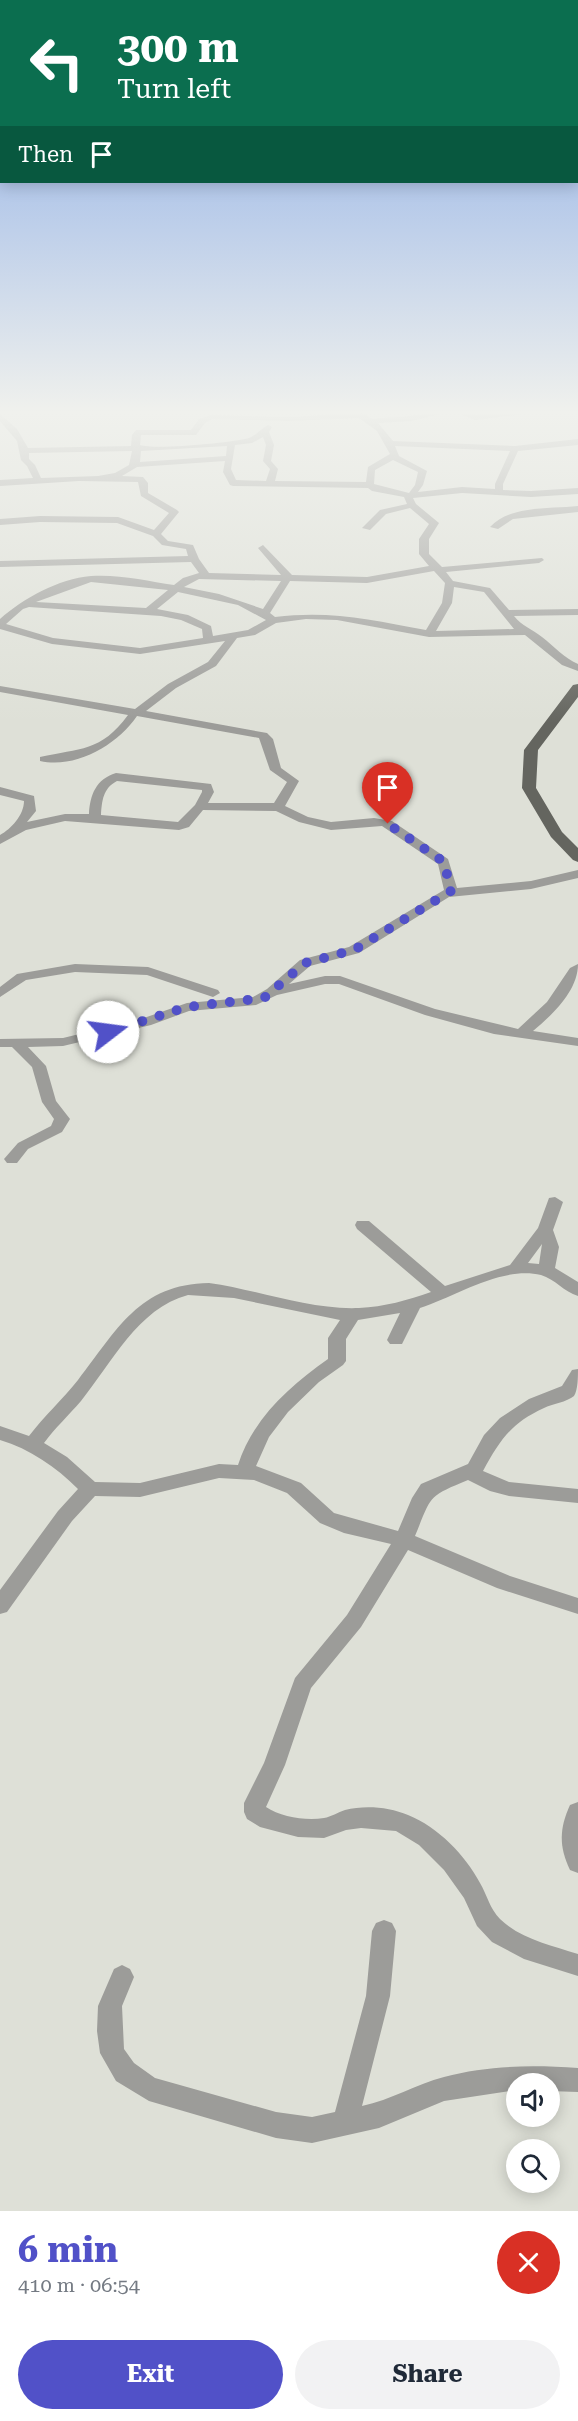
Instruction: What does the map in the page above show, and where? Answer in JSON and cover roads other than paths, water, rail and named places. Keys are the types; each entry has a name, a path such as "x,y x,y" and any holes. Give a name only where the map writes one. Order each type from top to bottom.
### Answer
{"main road":[{"path":"578,688 531,750 529,780 555,834 578,857"}],"street":[{"path":"156,534 171,516"},
{"path":"367,528 379,516"},
{"path":"427,516 434,524 426,533 422,546 424,554 450,583 487,590 518,627 566,663 578,668"},
{"path":"495,527 513,516"},
{"path":"0,522 107,519 128,522 156,534 165,543 190,548 194,559 205,575"},
{"path":"263,548 288,577"},
{"path":"0,564 194,559"},
{"path":"149,611 186,580 205,575 379,579 438,568 539,560"},
{"path":"0,625 52,641 140,651 234,636 251,633 269,616 288,577"},
{"path":"0,625 30,599 61,590 72,582 89,579 126,581 231,598 269,616 337,617 429,634 527,632"},
{"path":"429,634 447,603 450,583"},
{"path":"23,605 149,611 178,615 207,628 208,639"},
{"path":"506,612 578,612"},
{"path":"44,759 99,747 118,736 136,712 172,686 212,664 234,636"},
{"path":"0,689 263,735 267,739 276,770 293,781 278,807"},
{"path":"14,830 42,821 95,816 179,826 185,824 201,806 208,792 207,787 116,777 102,787 96,797 95,816"},
{"path":"0,791 30,799 30,811 14,830 0,840"},
{"path":"201,806 278,807 318,825 346,826 378,821 388,824 444,862 451,891"},
{"path":"0,1043 44,1044 81,1038 146,1022 187,1007 246,1002 264,998 305,963 354,950 451,891 531,885 578,874"},
{"path":"0,993 22,977 75,968 148,971 213,993"},
{"path":"520,1035 549,1010 564,990 573,971 578,968"},
{"path":"272,992 325,980 340,980 430,1012 520,1035 578,1042"},
{"path":"187,1007 203,995 213,993 223,993 246,1002"},
{"path":"12,1159 23,1146 57,1129 62,1119 49,1102 39,1066 17,1044"},
{"path":"515,1270 530,1246 545,1230 555,1202"},
{"path":"363,1225 443,1293"},
{"path":"545,1230 550,1247 546,1271"},
{"path":"33,1445 51,1420 73,1398 118,1341 154,1305 169,1294 192,1287 207,1288 314,1311 353,1314 413,1304 515,1270 546,1271 578,1290"},
{"path":"396,1340 413,1304"},
{"path":"245,1472 248,1460 266,1430 296,1393 337,1361 337,1338 353,1314"},
{"path":"578,1375 568,1392 534,1403 500,1428 483,1452 476,1469 428,1489 421,1498 404,1540 354,1620 302,1683 274,1765 255,1803 255,1812 267,1821 305,1827 324,1828 345,1820 376,1819 408,1825 430,1842 457,1869 489,1925 502,1936 518,1946 578,1965"},
{"path":"0,1433 20,1438 33,1445 72,1470 90,1490"},
{"path":"0,1606 65,1516 90,1490 140,1490 219,1471 245,1472 294,1488 327,1518 366,1532 404,1540 504,1582 578,1606"},
{"path":"471,1472 501,1489 548,1490 576,1496"},
{"path":"578,1812 572,1833 571,1850 578,1863"},
{"path":"345,2122 378,1996 384,1931"},
{"path":"122,1977 110,2006 112,2053 125,2072 149,2089 276,2125 312,2130 379,2115 444,2089 523,2077 578,2080"}]}
